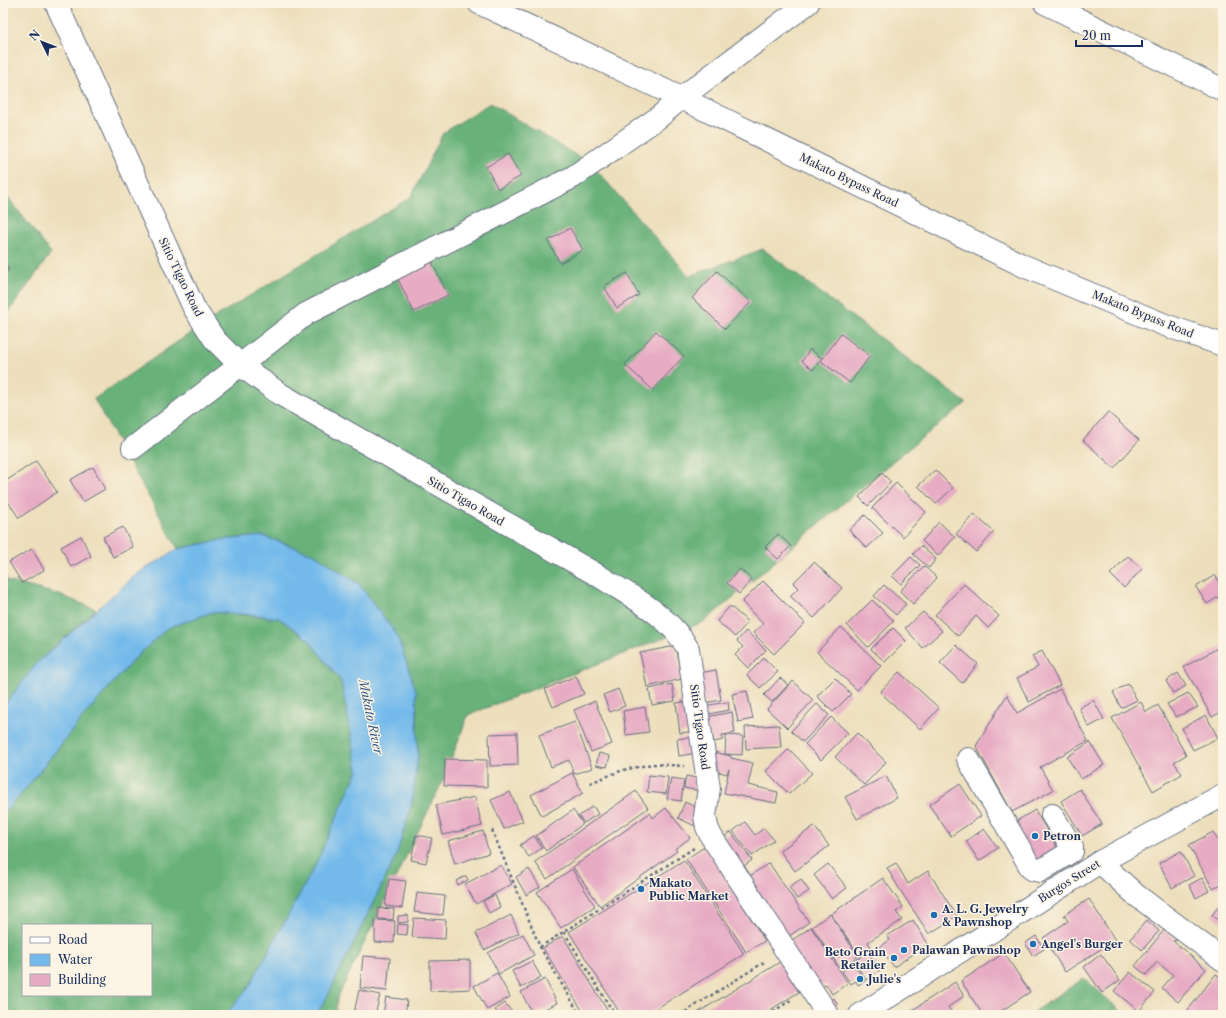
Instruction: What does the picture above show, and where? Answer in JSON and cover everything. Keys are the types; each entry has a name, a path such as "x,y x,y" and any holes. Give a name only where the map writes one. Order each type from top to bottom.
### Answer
{"street":[{"name":"Sitio Tigao Road","path":"56,3 194,308 214,340 240,365 280,394 599,576 668,623 682,639 688,649 709,788 705,816 707,827 828,1015"},
{"name":"Makato Bypass Road","path":"479,3 681,98 1024,266 1164,324 1223,345"},
{"path":"133,448 306,314 573,177 659,117 681,98 808,3"},
{"path":"1045,3 1223,90"},
{"path":"968,759 1034,870 1040,871 1072,851 1072,847 1052,815"},
{"name":"Burgos Street","path":"860,1015 1100,862 1223,795"},
{"path":"1059,859 1072,880"},
{"path":"1100,862 1136,895 1223,960"}],"path":[{"path":"590,783 622,770 652,764 705,767"},
{"path":"492,830 540,947 580,1015"},
{"path":"540,947 712,836"},
{"path":"564,932 615,1015"},
{"path":"680,1015 785,950"},
{"path":"768,1015 810,988"}],"green space":[{"path":"490,103 592,165 689,276 763,249 966,403 893,461 704,622 468,715 446,774 337,999 336,1015 316,1015 328,995 396,856 412,803 418,755 416,691 397,635 359,584 316,555 263,536 221,540 178,549 94,399 202,325 411,197 443,133"},
{"path":"3,191 51,253 3,320"},
{"path":"3,564 7,581 57,594 96,609 37,663 3,707"},
{"path":"212,612 279,618 309,640 341,681 358,770 314,868 249,987 226,1015 3,1015 3,813 18,798 82,718 134,659 167,628"},
{"path":"1084,978 1125,1015 1029,1015"}],"water":[{"name":"Makato River","path":"263,536 316,555 359,584 397,635 416,691 418,755 412,803 396,856 328,995 316,1015 226,1015 249,987 314,868 358,770 341,681 309,640 279,618 212,612 167,628 134,659 82,718 18,798 3,813 3,707 37,663 137,574 178,549 221,540"}],"building":[{"path":"508,154 521,176 498,189 486,167"},
{"path":"570,228 583,250 560,263 548,241"},
{"path":"428,254 448,295 414,312 394,271"},
{"path":"3,261 9,270 3,274"},
{"path":"717,271 751,302 725,329 692,298"},
{"path":"627,273 639,295 617,308 604,286"},
{"path":"656,331 684,356 653,390 625,365"},
{"path":"841,334 870,356 850,383 821,361"},
{"path":"810,349 822,358 813,370 802,361"},
{"path":"1108,412 1139,440 1114,468 1083,440"},
{"path":"36,461 57,492 19,518 3,494 3,483"},
{"path":"93,467 105,489 83,502 70,480"},
{"path":"935,470 953,488 936,504 918,486"},
{"path":"882,473 891,482 868,506 859,497"},
{"path":"896,483 926,512 903,537 872,508"},
{"path":"974,514 994,532 976,552 956,534"},
{"path":"865,515 883,533 867,548 849,530"},
{"path":"939,522 955,537 938,556 922,541"},
{"path":"123,527 133,547 113,557 103,537"},
{"path":"778,534 791,546 778,559 765,547"},
{"path":"81,536 91,556 71,567 61,547"},
{"path":"921,546 936,559 929,568 913,554"},
{"path":"32,549 44,570 22,583 9,562"},
{"path":"1128,556 1142,569 1124,588 1110,574"},
{"path":"911,557 920,565 901,584 892,576"},
{"path":"814,562 842,588 814,618 790,596 798,588 793,583"},
{"path":"924,566 937,578 913,604 900,591"},
{"path":"740,569 752,580 739,594 727,583"},
{"path":"1215,575 1223,587 1223,594 1207,604 1196,587"},
{"path":"763,581 805,623 774,654 753,633 763,624 742,602"},
{"path":"964,584 999,616 988,628 976,616 958,636 935,615"},
{"path":"884,585 906,604 896,615 874,596"},
{"path":"872,600 894,621 868,647 847,625"},
{"path":"730,606 748,622 735,637 717,621"},
{"path":"923,612 942,631 923,648 905,628"},
{"path":"841,627 881,666 857,690 817,652"},
{"path":"893,628 906,641 885,662 871,649"},
{"path":"746,631 766,650 748,668 735,655 743,647 737,641"},
{"path":"956,645 978,664 962,683 940,663"},
{"path":"1223,645 1223,711 1212,717 1184,667"},
{"path":"675,646 682,679 647,687 640,653"},
{"path":"1042,651 1060,685 1029,702 1017,678 1038,667 1032,656"},
{"path":"764,658 778,672 760,688 747,675"},
{"path":"716,670 721,700 704,703 699,673"},
{"path":"899,672 939,708 920,729 880,692"},
{"path":"1178,673 1186,686 1173,693 1166,681"},
{"path":"576,676 584,694 553,707 545,689"},
{"path":"780,678 788,685 772,702 764,695"},
{"path":"835,678 851,694 833,712 817,696"},
{"path":"793,681 813,700 787,728 767,709"},
{"path":"672,684 675,701 652,705 649,689"},
{"path":"1128,684 1137,700 1121,708 1113,692"},
{"path":"618,689 625,706 610,712 603,695"},
{"path":"1060,689 1088,741 1040,767 1053,790 1012,812 976,746 1007,695 1017,713"},
{"path":"747,691 753,719 738,722 732,694"},
{"path":"1188,693 1198,707 1176,717 1167,704"},
{"path":"1093,700 1104,719 1089,727 1079,708"},
{"path":"595,701 612,744 591,752 574,710"},
{"path":"693,701 697,731 680,733 676,703"},
{"path":"728,702 729,710 704,715 703,706"},
{"path":"1141,702 1146,712 1158,705 1186,755 1174,762 1182,774 1153,791 1112,718"},
{"path":"817,704 829,715 803,742 791,731"},
{"path":"645,707 649,732 626,735 623,711"},
{"path":"732,712 735,733 722,735 723,740 714,742 713,737 705,738 701,718"},
{"path":"1206,715 1218,738 1193,750 1182,728"},
{"path":"831,717 848,733 821,760 805,744"},
{"path":"575,722 592,768 574,774 569,760 551,767 539,735"},
{"path":"779,725 781,747 746,749 745,727"},
{"path":"517,733 518,765 490,766 489,734"},
{"path":"857,733 886,762 864,785 835,757"},
{"path":"726,735 743,736 742,755 725,754"},
{"path":"695,736 697,753 679,756 677,739"},
{"path":"1090,742 1104,765 1081,779 1067,757"},
{"path":"789,749 812,773 789,794 766,771"},
{"path":"713,752 753,763 748,785 778,792 776,803 724,793 729,769 727,774 708,769"},
{"path":"599,753 610,756 607,767 596,765"},
{"path":"445,759 487,760 487,787 444,786"},
{"path":"572,773 583,793 542,816 531,795"},
{"path":"649,775 668,777 666,794 647,792"},
{"path":"686,776 702,779 700,791 684,788"},
{"path":"886,776 897,798 857,819 845,797"},
{"path":"671,778 684,780 681,801 667,799"},
{"path":"960,784 981,816 951,836 929,805"},
{"path":"1080,789 1102,824 1082,836 1061,801"},
{"path":"636,791 648,808 547,879 535,862"},
{"path":"510,792 523,821 504,829 491,800"},
{"path":"475,797 482,826 443,835 436,805"},
{"path":"685,802 702,810 695,826 678,818"},
{"path":"593,806 598,814 584,823 579,816"},
{"path":"666,808 690,838 675,849 677,851 600,906 573,867 650,813 653,818"},
{"path":"573,810 583,824 546,851 536,836"},
{"name":"Petron","path":"1035,810 1058,849 1036,862 1013,823"},
{"path":"745,822 755,835 764,828 774,840 752,856 733,831"},
{"path":"814,826 829,846 795,871 780,851"},
{"path":"984,829 998,848 979,861 966,841"},
{"path":"483,831 489,853 455,864 448,841"},
{"path":"731,832 752,860 740,869 719,841"},
{"path":"1213,832 1223,849 1223,883 1213,889 1189,845"},
{"path":"416,835 432,838 426,863 411,860"},
{"path":"534,836 542,848 529,857 520,845"},
{"path":"706,846 765,941 746,952 686,859"},
{"path":"1181,851 1194,876 1172,888 1159,863"},
{"path":"684,860 744,954 646,1015 621,1015 569,932"},
{"path":"769,863 809,922 788,937 747,878"},
{"path":"896,863 908,884 928,871 957,916 929,934 887,868"},
{"path":"828,864 847,888 832,899 814,875"},
{"path":"501,865 512,884 476,904 465,884"},
{"path":"529,869 540,887 526,895 516,877"},
{"path":"572,869 595,906 561,928 537,892"},
{"path":"466,876 468,880 458,885 456,881"},
{"path":"883,878 903,907 896,912 902,920 868,942 871,947 859,955 831,914"},
{"path":"1202,878 1209,891 1196,898 1189,885"},
{"path":"389,879 406,881 402,908 385,906"},
{"path":"801,879 809,891 797,899 789,887"},
{"path":"417,893 445,896 443,915 414,912"},
{"path":"495,895 500,907 489,913 483,901"},
{"path":"1089,899 1115,940 1065,972 1043,938 1068,921 1064,915"},
{"path":"1223,901 1223,924 1212,915"},
{"path":"378,908 394,909 393,920 378,919"},
{"path":"830,914 858,956 840,968 812,927"},
{"path":"408,915 408,922 398,923 398,916"},
{"path":"511,915 519,933 484,950 476,933"},
{"path":"414,918 446,920 445,939 412,937"},
{"path":"375,920 395,921 394,943 375,942"},
{"path":"913,920 928,944 894,967 880,947 890,940 887,936"},
{"path":"1147,920 1159,931 1142,950 1130,939"},
{"path":"398,924 408,925 407,935 397,934"},
{"path":"811,927 848,983 832,994 826,984 816,991 785,945"},
{"path":"1164,930 1177,940 1173,941 1206,969 1178,1002 1162,988 1173,975 1157,962 1146,975 1135,966"},
{"path":"523,934 534,955 499,974 488,953"},
{"path":"563,936 610,1015 585,1015 543,948"},
{"path":"1036,936 1044,949 1033,956 1025,943"},
{"path":"868,952 880,970 866,980 854,961"},
{"path":"1004,953 1030,992 995,1015 983,1015 961,981"},
{"path":"1101,954 1120,980 1102,993 1084,967"},
{"path":"363,956 390,958 387,991 360,988"},
{"path":"470,960 470,989 430,991 430,961"},
{"path":"532,961 541,977 521,988 512,971"},
{"path":"780,962 799,992 762,1015 694,1015"},
{"path":"853,963 865,981 858,985 856,981 851,984 842,971"},
{"path":"1130,972 1155,992 1139,1011 1114,991"},
{"path":"497,973 510,997 487,1010 474,986"},
{"path":"1216,974 1223,979 1223,1015 1184,1015"},
{"path":"545,979 557,1003 533,1015 521,992"},
{"path":"955,982 964,996 948,1007 954,1015 905,1015"},
{"path":"359,990 380,995 375,1015 362,1015 354,1013"},
{"path":"386,997 407,1000 405,1015 383,1015"},
{"path":"834,998 838,1005 828,1012 823,1004"},
{"path":"505,1003 512,1012 508,1015 499,1015 495,1010"}],"place":[{"name":"Petron","path":"1035,836"},
{"name":"Makato Public Market","path":"641,889"},
{"name":"A. L. G. Jewelry & Pawnshop","path":"934,915"},
{"name":"Angel's Burger","path":"1033,944"},
{"name":"Palawan Pawnshop","path":"904,950"},
{"name":"Beto Grain Retailer","path":"894,958"},
{"name":"Julie's","path":"860,979"}]}
